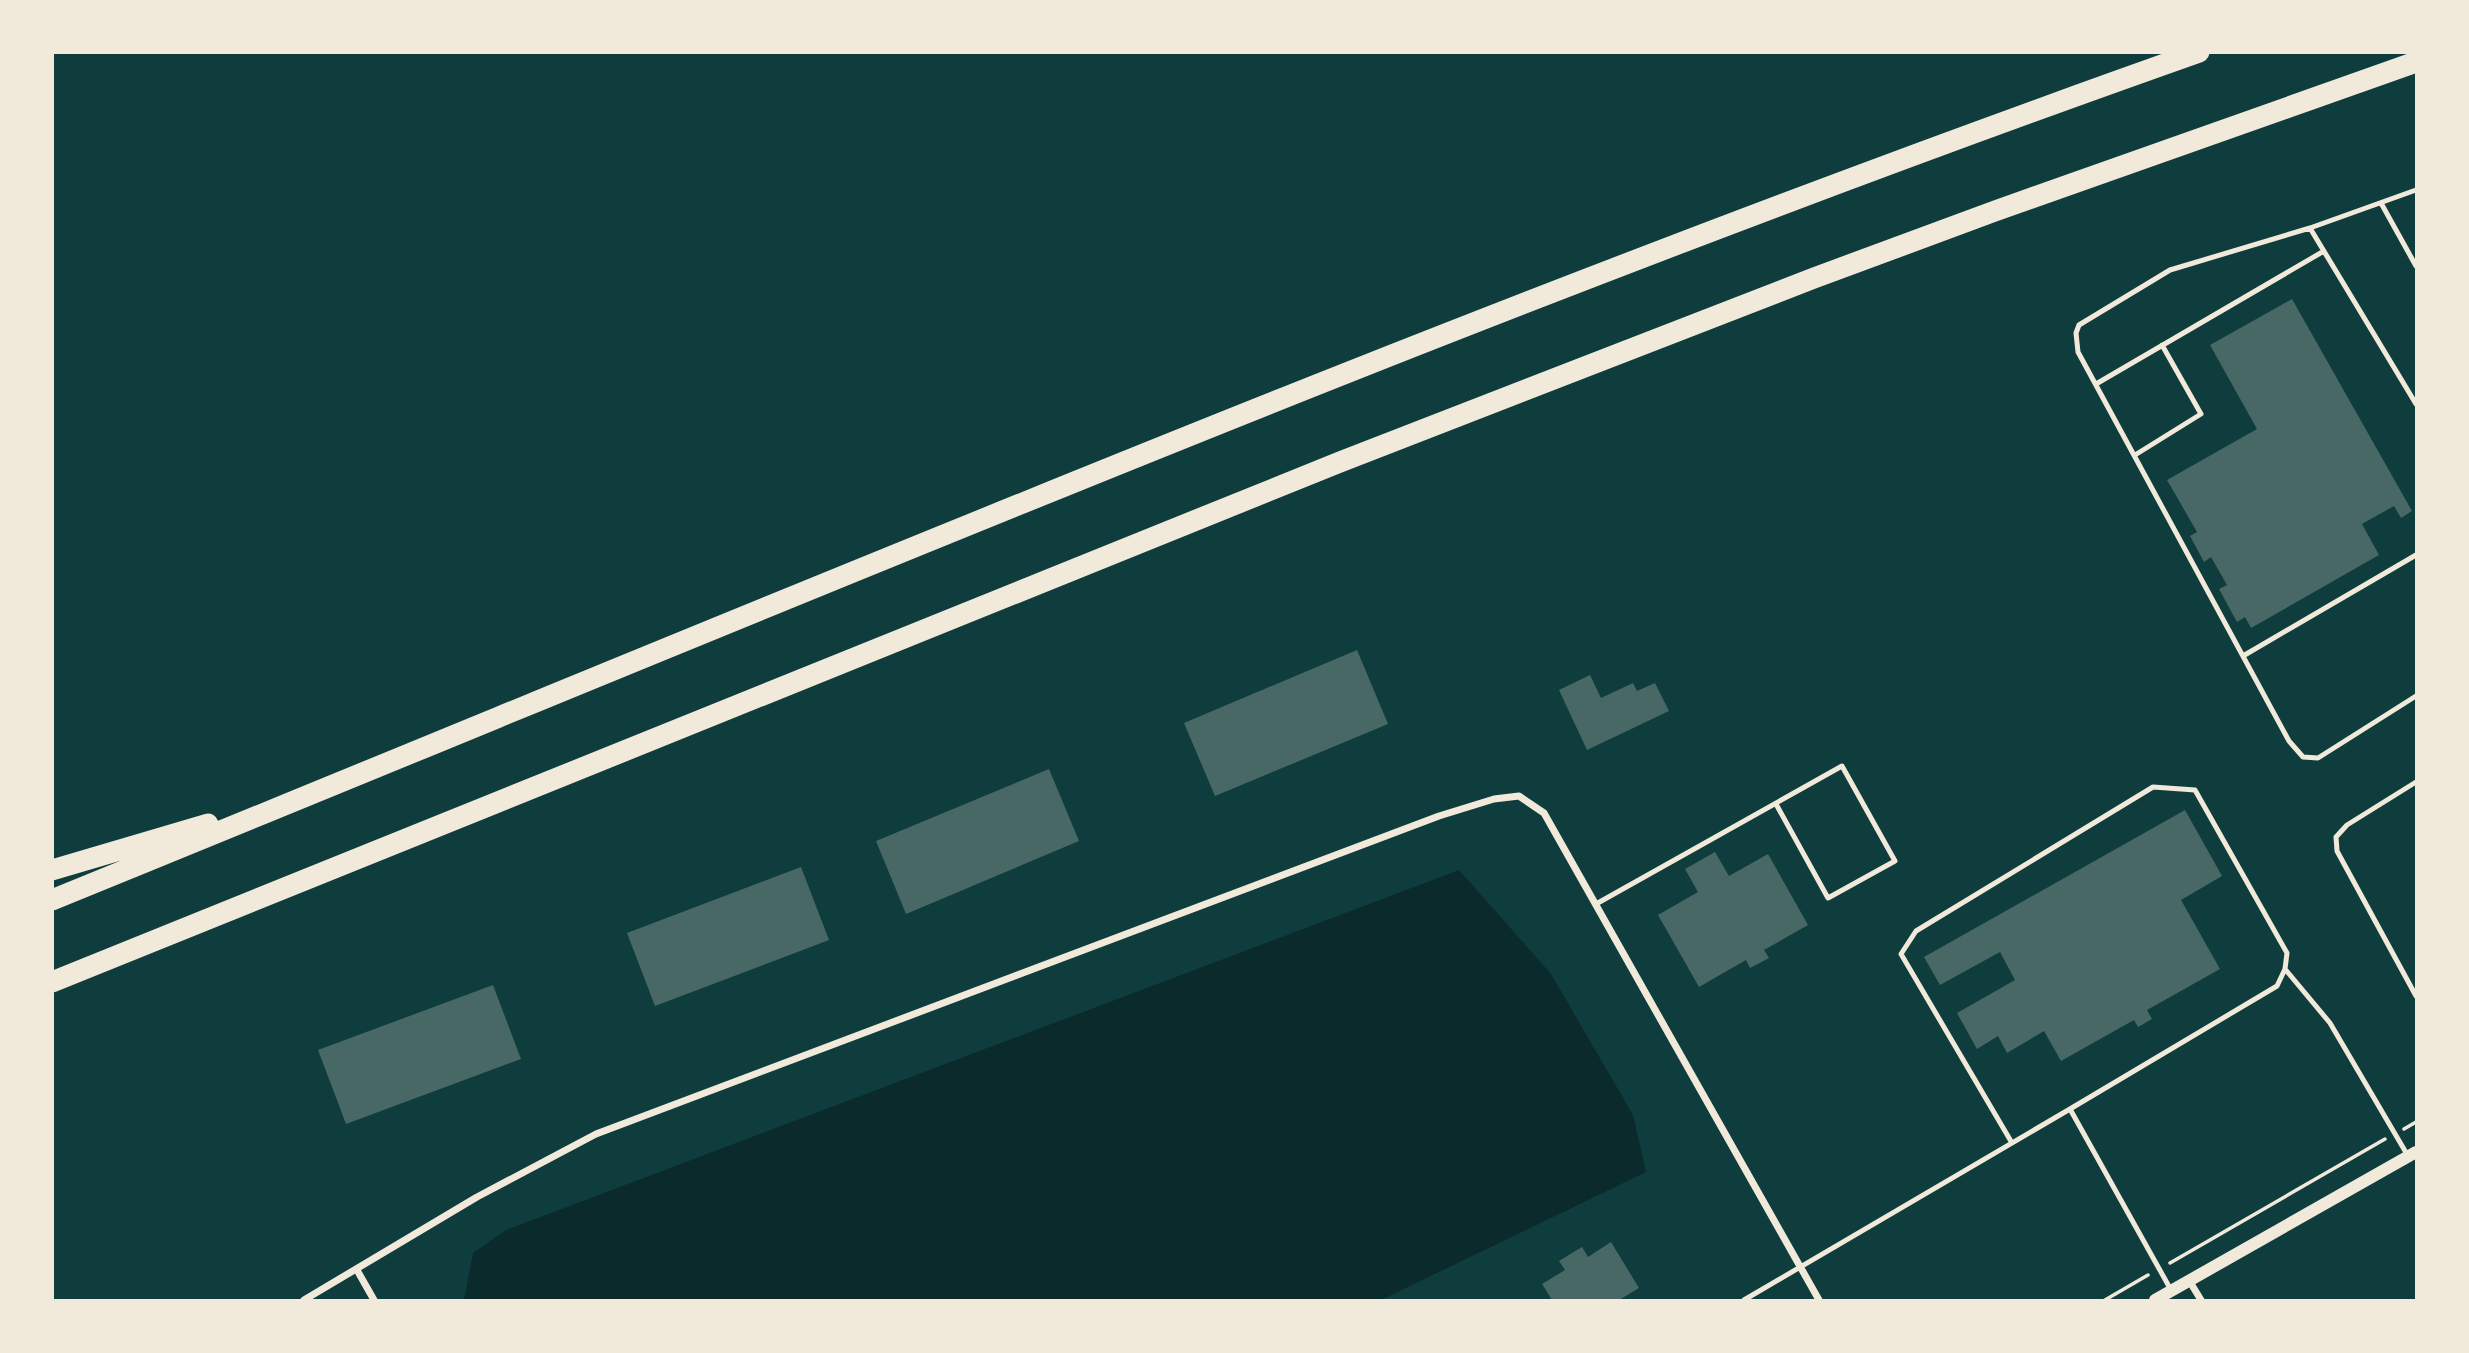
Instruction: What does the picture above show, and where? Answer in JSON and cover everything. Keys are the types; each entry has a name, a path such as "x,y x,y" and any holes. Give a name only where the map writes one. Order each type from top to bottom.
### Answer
{"highway":[{"path":"52,900 931,540 1448,333 1801,198 2199,52"},
{"path":"52,985 1327,468 1814,278 2417,62"},
{"path":"52,870 304,797"}],"street":[{"path":"304,1300 477,1197 596,1134 1374,841 1483,803 1519,796 1544,813 1819,1300"},
{"path":"2156,1300 2412,1154"},
{"path":"357,1270 374,1300"},
{"path":"2190,1282 2201,1300"}],"lane":[{"path":"2417,190 2310,228 2170,270 2079,325 2076,333 2078,352 2289,741 2303,757 2318,758 2417,696"},
{"path":"2381,203 2417,266"},
{"path":"2310,228 2417,404"},
{"path":"2096,384 2324,251"},
{"path":"2134,455 2201,414 2162,345"},
{"path":"2243,656 2417,555"},
{"path":"1595,904 1842,766 1895,861 1828,898 1776,804"},
{"path":"2417,782 2347,825 2336,837 2337,850 2417,996"},
{"path":"1744,1300 1801,1267 2070,1109 2277,986 2285,969 2287,953 2195,790 2153,787 1916,931 1901,954 2012,1143"},
{"path":"2285,969 2330,1023 2412,1154"},
{"path":"2070,1109 2172,1291"}],"path":[{"path":"2182,1256 2375,1146"},
{"path":"2105,1300 2137,1281"}],"water":[{"path":"1459,870 1551,974 1633,1115 1646,1172 1381,1300 464,1300 473,1253 506,1230"}],"building":[{"path":"2292,299 2412,511 2401,518 2394,506 2362,524 2379,555 2251,628 2245,617 2237,622 2219,589 2227,585 2211,557 2204,562 2190,536 2197,532 2167,480 2257,429 2210,345"},
{"path":"1357,650 1388,724 1215,796 1184,723"},
{"path":"1590,675 1601,698 1633,683 1637,691 1655,683 1669,711 1587,750 1559,690"},
{"path":"1049,769 1079,841 906,914 876,841"},
{"path":"2185,810 2222,876 2181,900 2220,969 2147,1010 2152,1019 2138,1027 2134,1020 2061,1061 2044,1031 2007,1053 1998,1036 1977,1049 1957,1013 2015,980 2000,952 1940,985 1924,957"},
{"path":"1715,852 1729,876 1768,854 1808,925 1764,950 1769,958 1750,968 1746,960 1699,987 1658,915 1698,892 1685,869"},
{"path":"801,867 829,940 655,1006 627,933"},
{"path":"493,985 521,1059 346,1124 318,1050"},
{"path":"1611,1242 1639,1288 1619,1300 1552,1300 1542,1284 1565,1270 1559,1261 1582,1247 1588,1257"}]}
